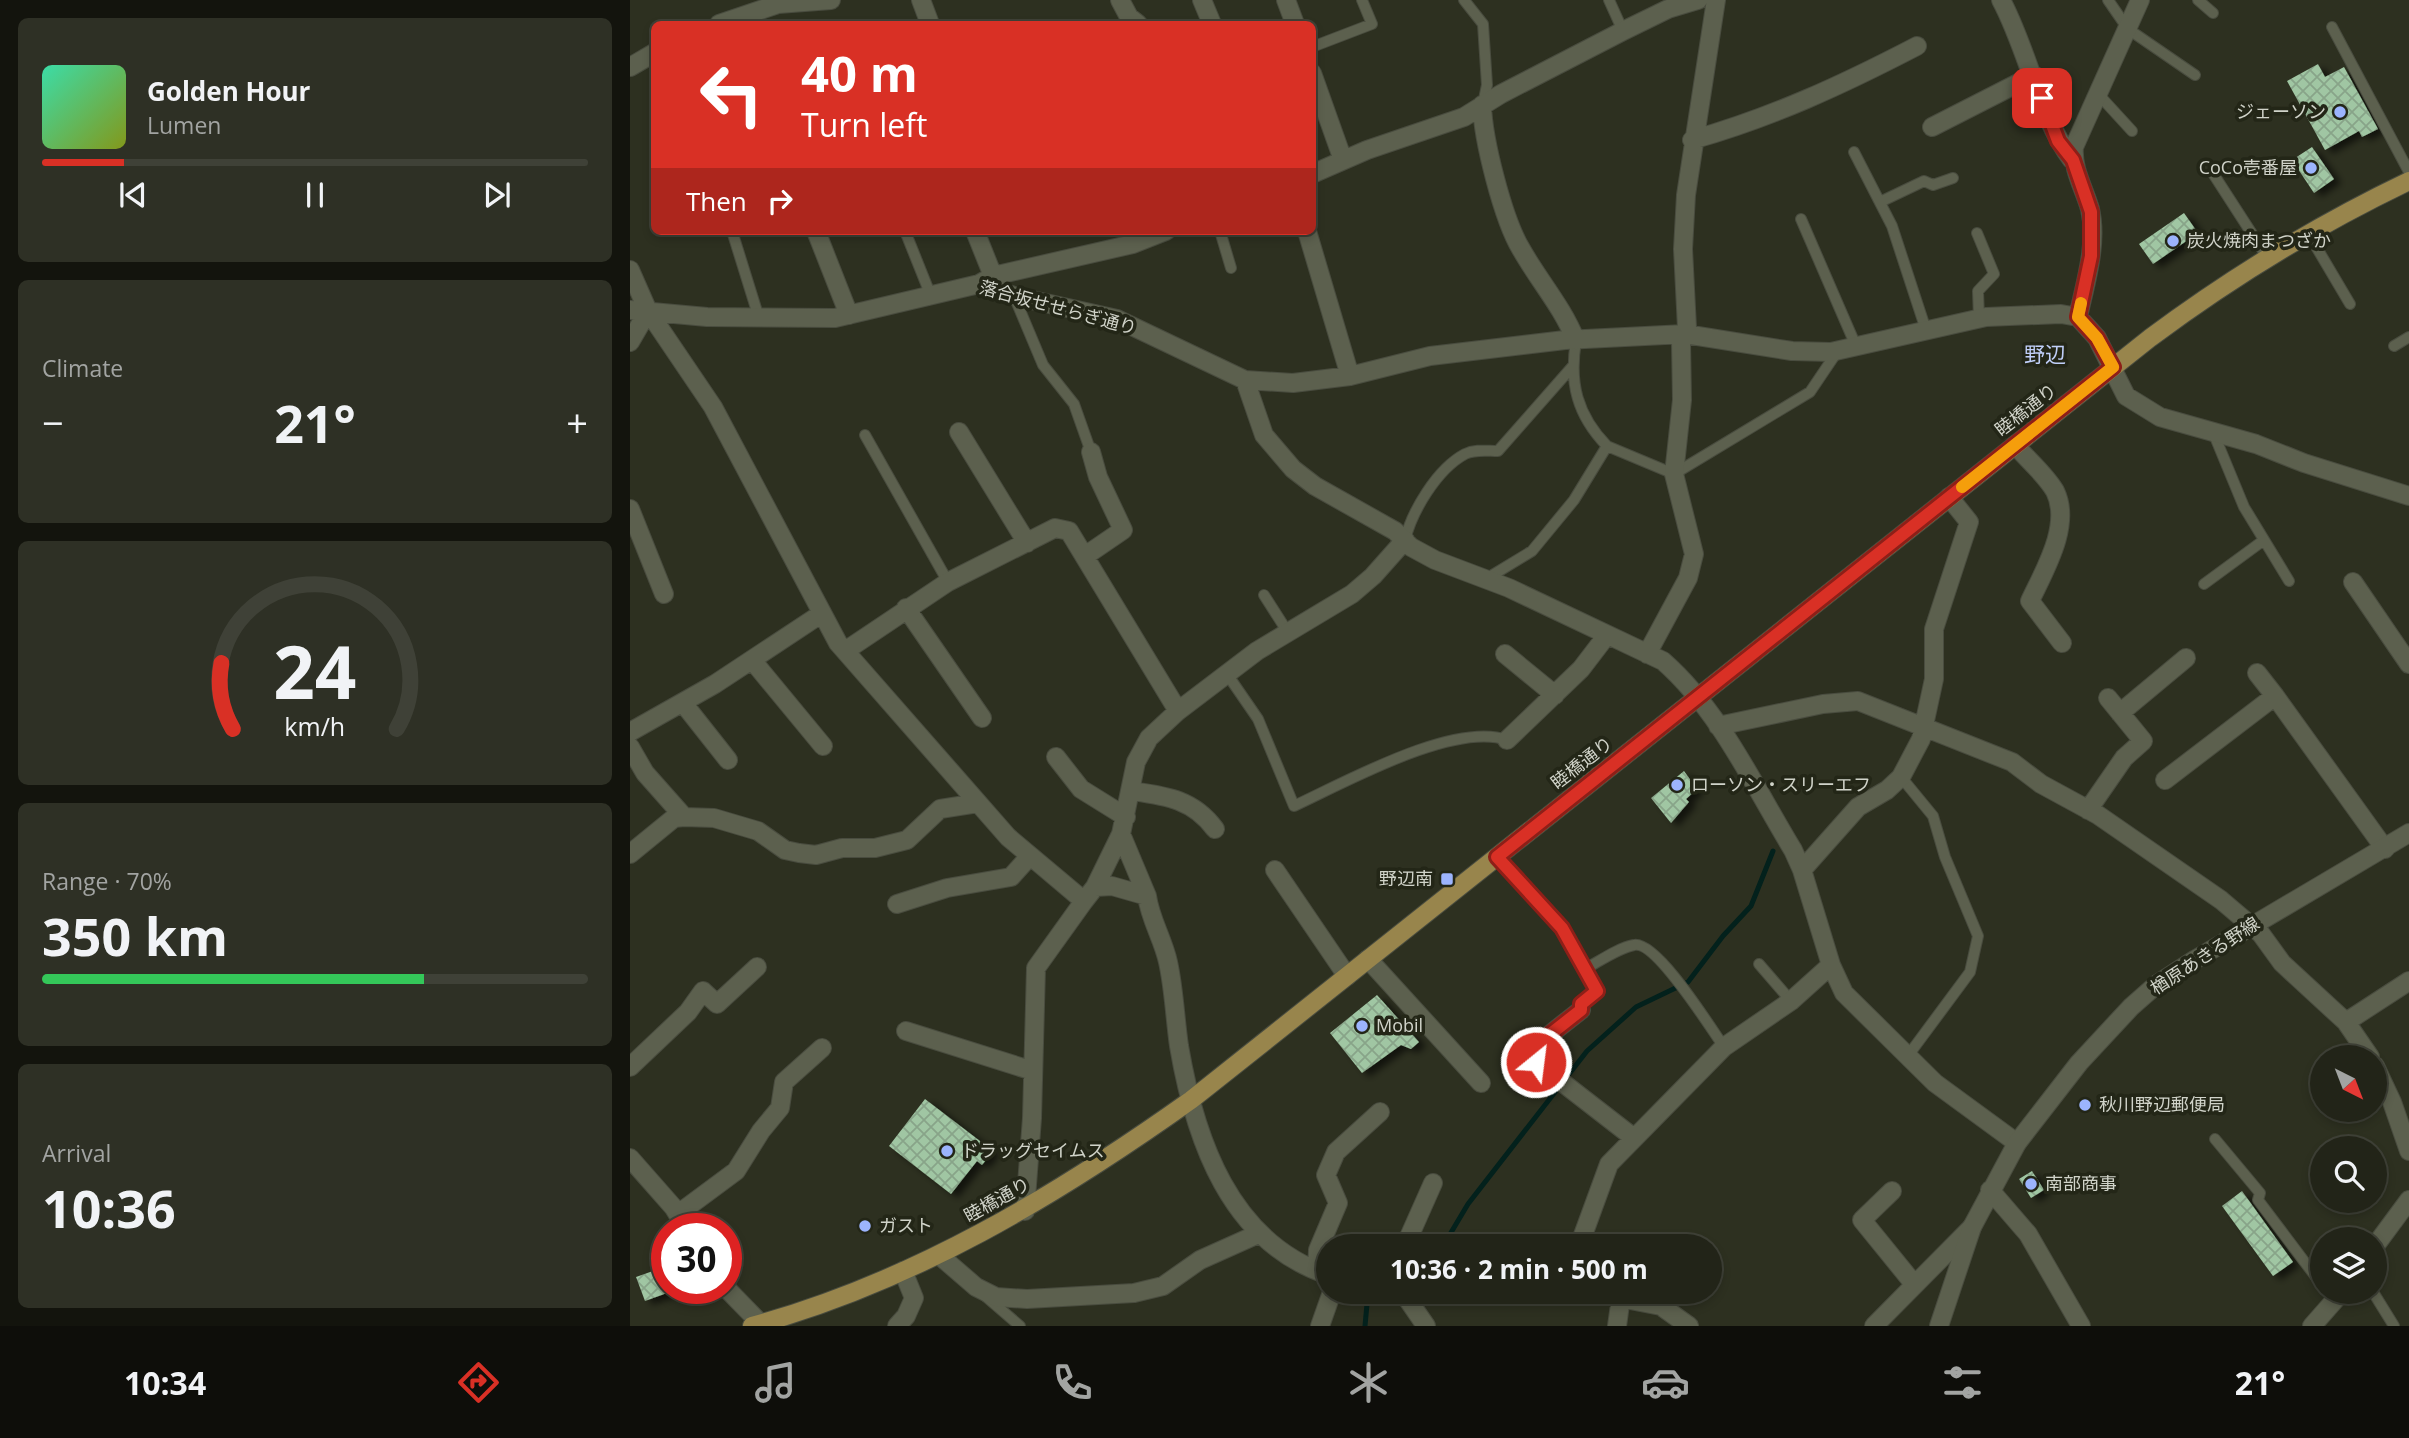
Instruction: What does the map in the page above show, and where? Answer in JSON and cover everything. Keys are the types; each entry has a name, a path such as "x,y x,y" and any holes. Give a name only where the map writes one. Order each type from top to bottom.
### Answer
{"main road":[{"name":"睦橋通り","path":"758,1325 939,1255 1025,1211 1105,1161 1191,1100 2113,367 2211,293 2308,232 2409,181"}],"street":[{"path":"738,21 778,2 831,0"},
{"path":"921,0 929,21"},
{"path":"1120,0 1134,21"},
{"path":"1202,0 1211,21"},
{"path":"1286,0 1294,21"},
{"path":"1316,172 1464,117 1623,31 1667,4 1698,0"},
{"path":"1647,654 1688,578 1694,554 1674,474 1682,400 1681,342 1687,328 1683,249 1692,140 1716,0"},
{"path":"2001,0 2034,75 2058,141 2073,160 2091,212 2091,256 2078,317 2097,338 2126,396 2160,417 2212,431 2409,496"},
{"path":"2073,160 2074,147 2140,0"},
{"path":"1692,140 1755,122 1815,98 1917,46"},
{"path":"630,66 651,55"},
{"path":"1932,127 2034,75"},
{"path":"1316,84 1343,160"},
{"path":"1482,105 1483,124 1491,158 1520,248 1554,296 1576,341"},
{"path":"818,235 849,315"},
{"path":"976,235 986,280 1131,238"},
{"path":"1308,235 1350,376"},
{"path":"630,270 648,311 713,407 821,614 845,651 1029,857 1089,894"},
{"name":"落合坂せせらぎ通り","path":"630,310 759,318 849,315 986,280 1014,296 1116,319 1245,380 1293,383 1350,376 1430,356 1576,341 1685,334 1792,351 1838,350 1979,318 2061,314 2078,317"},
{"path":"630,342 648,311"},
{"path":"1245,380 1264,435 1293,469 1315,486 1395,531 1435,560 1486,579 1663,661 1700,696 1802,870 1831,965 1844,993 1935,1083 2017,1143"},
{"path":"959,432 1027,543"},
{"path":"2015,445 2055,491 2059,512 2054,549 2030,601 2062,643"},
{"path":"1085,556 1123,530 1098,477 1091,452"},
{"path":"1802,870 1858,807 1887,790 1901,778 1924,726 1934,679 1934,629 1969,522 1949,497"},
{"path":"630,509 664,594"},
{"path":"845,651 948,582 1055,528 1069,531 1178,711"},
{"path":"1025,1211 1036,968 1089,894 1124,825 1141,750 1178,711 1227,674 1287,631 1352,594 1373,576 1405,540"},
{"path":"2353,582 2409,664"},
{"path":"906,608 982,718"},
{"path":"630,732 683,703 821,614"},
{"path":"1507,740 1581,669 1607,635"},
{"path":"1505,654 1555,695"},
{"path":"2120,713 2186,658"},
{"path":"752,660 823,746"},
{"path":"2257,673 2385,849"},
{"path":"2165,780 2275,696"},
{"path":"2088,810 2124,758 2143,741 2108,698"},
{"path":"1718,726 1823,704 1858,701 2012,762 2040,784 2088,810 2221,900 2261,934 2282,963 2346,1022 2360,1045"},
{"path":"683,703 728,760"},
{"path":"630,747 645,772 684,817"},
{"path":"1056,757 1081,789 1124,825 1168,961 1191,1100 1222,1183 1258,1234 1316,1269"},
{"path":"1131,791 1175,798 1193,805 1215,829"},
{"path":"630,854 674,818 684,817 714,818 758,831 785,850 816,855 842,848 875,848 907,840 940,809 978,803"},
{"name":"楢原あきる野線","path":"1972,1227 2017,1143 2079,1063 2131,1007 2156,985 2409,833"},
{"path":"897,904 947,888 1011,877 1029,857"},
{"path":"1275,870 1347,976"},
{"path":"1089,894 1112,886 1147,896"},
{"path":"1368,959 1480,1083"},
{"path":"1583,1234 1609,1164 1724,1047 1791,1001 1831,965"},
{"path":"630,1067 688,1012 703,991 717,1004 757,967"},
{"path":"2346,1022 2409,981"},
{"path":"1581,1010 1548,1036 1536,1062 1634,1138"},
{"path":"906,1031 1033,1071"},
{"path":"691,1213 736,1171 761,1131 780,1108 784,1082 822,1048"},
{"path":"2387,1099 2409,1151"},
{"path":"1325,1234 1338,1203 1326,1175 1336,1152 1380,1112"},
{"path":"630,1158 675,1213"},
{"path":"1410,1234 1433,1183"},
{"path":"1990,1190 2028,1234 2081,1326"},
{"path":"1892,1191 1862,1220 1914,1284"},
{"path":"2387,1230 2409,1200"},
{"path":"1874,1326 1972,1227"},
{"path":"1939,1326 1972,1227"},
{"path":"939,1255 976,1287 996,1297 1027,1299 1135,1293 1163,1286 1200,1260 1258,1234"},
{"path":"897,1326 906,1316 914,1298 903,1271"},
{"path":"740,1304 758,1325"},
{"path":"1320,1326 1328,1304"},
{"path":"1407,1304 1426,1326"},
{"path":"1617,1326 1620,1304"},
{"path":"1652,1304 1661,1306 1689,1326"},
{"path":"2312,1326 2328,1304"}],"lane":[{"path":"1316,45 1372,24 1362,0"},
{"path":"1464,0 1483,24 1487,85 1482,105"},
{"path":"1609,0 1623,31"},
{"path":"2108,0 2128,29 2195,75"},
{"path":"2198,0 2213,13"},
{"path":"2332,27 2409,173"},
{"path":"2099,95 2132,131"},
{"path":"1854,152 1880,202 1914,287 1926,330"},
{"path":"2214,175 2267,257"},
{"path":"1880,202 1924,181 1933,185 1953,178"},
{"path":"1801,219 1856,346"},
{"path":"2308,232 2350,304"},
{"path":"1977,233 1994,274 1978,290 1979,318"},
{"path":"733,235 759,318"},
{"path":"907,235 930,296"},
{"path":"1221,235 1231,268"},
{"path":"1014,296 1043,365 1074,404 1091,452"},
{"path":"2394,346 2409,337"},
{"path":"1576,341 1572,367 1583,415 1607,446 1674,474 1810,392 1838,350"},
{"path":"1405,540 1408,527 1440,475 1464,455 1478,450 1498,451 1572,367"},
{"path":"2212,431 2244,507 2289,581"},
{"path":"865,435 948,582"},
{"path":"1486,579 1532,551 1574,499 1607,446"},
{"path":"2204,584 2264,540"},
{"path":"1264,595 1287,631"},
{"path":"1227,674 1258,719 1294,806 1402,757 1440,743 1494,735 1507,740"},
{"path":"1901,778 1933,816 1945,857 1978,936 1970,972 1907,1057"},
{"path":"1497,857 1562,928 1597,991 1581,1004 1581,1010"},
{"path":"1583,966 1635,944 1646,946 1662,960 1724,1047"},
{"path":"1759,964 1791,1001"},
{"path":"2216,1139 2260,1193 2258,1200 2310,1269"},
{"path":"976,1287 993,1305 1020,1326"},
{"path":"2380,1304 2394,1326"}],"building":[{"path":"2318,64 2325,77 2344,67 2378,129 2362,137 2359,131 2325,150 2287,81"},
{"name":"CoCo壱番屋","path":"2312,147 2334,179 2314,193 2292,160"},
{"path":"2184,213 2198,233 2153,264 2139,244"},
{"path":"1684,771 1697,789 1686,799 1689,802 1671,823 1651,798"},
{"path":"1377,995 1419,1042 1411,1049 1401,1045 1362,1073 1330,1033"},
{"path":"925,1099 993,1151 982,1165 977,1161 951,1194 889,1146"},
{"path":"2032,1171 2044,1190 2031,1198 2019,1179"},
{"path":"2242,1191 2293,1262 2273,1276 2222,1206"},
{"path":"651,1272 651,1299 645,1301 636,1277"}],"waterway":[{"path":"1450,1234 1468,1204 1587,1051 1636,1007 1688,982 1723,936 1751,906 1773,851"},
{"path":"1365,1326 1367,1304"}],"slow traffic":[{"path":"1962,487 2113,367 2097,338 2078,317 2081,303"}],"place":[{"name":"ジェーソン","path":"2340,112"},
{"name":"CoCo壱番屋","path":"2311,168"},
{"name":"炭火焼肉まつざか","path":"2173,241"},
{"name":"ローソン・スリーエフ","path":"1677,785"},
{"name":"野辺南","path":"1447,879"},
{"name":"Mobil","path":"1362,1026"},
{"name":"秋川野辺郵便局","path":"2085,1105"},
{"name":"ドラッグセイムス","path":"947,1151"},
{"name":"南部商事","path":"2031,1184"},
{"name":"ガスト","path":"865,1226"}],"district":[{"name":"野辺","path":"2045,355"}],"route":[{"path":"1536,1062 1548,1036 1581,1010 1581,1004 1597,991 1562,928 1497,857 2113,367 2097,338 2078,317 2091,256 2091,212 2073,160 2058,141 2042,98"}]}
